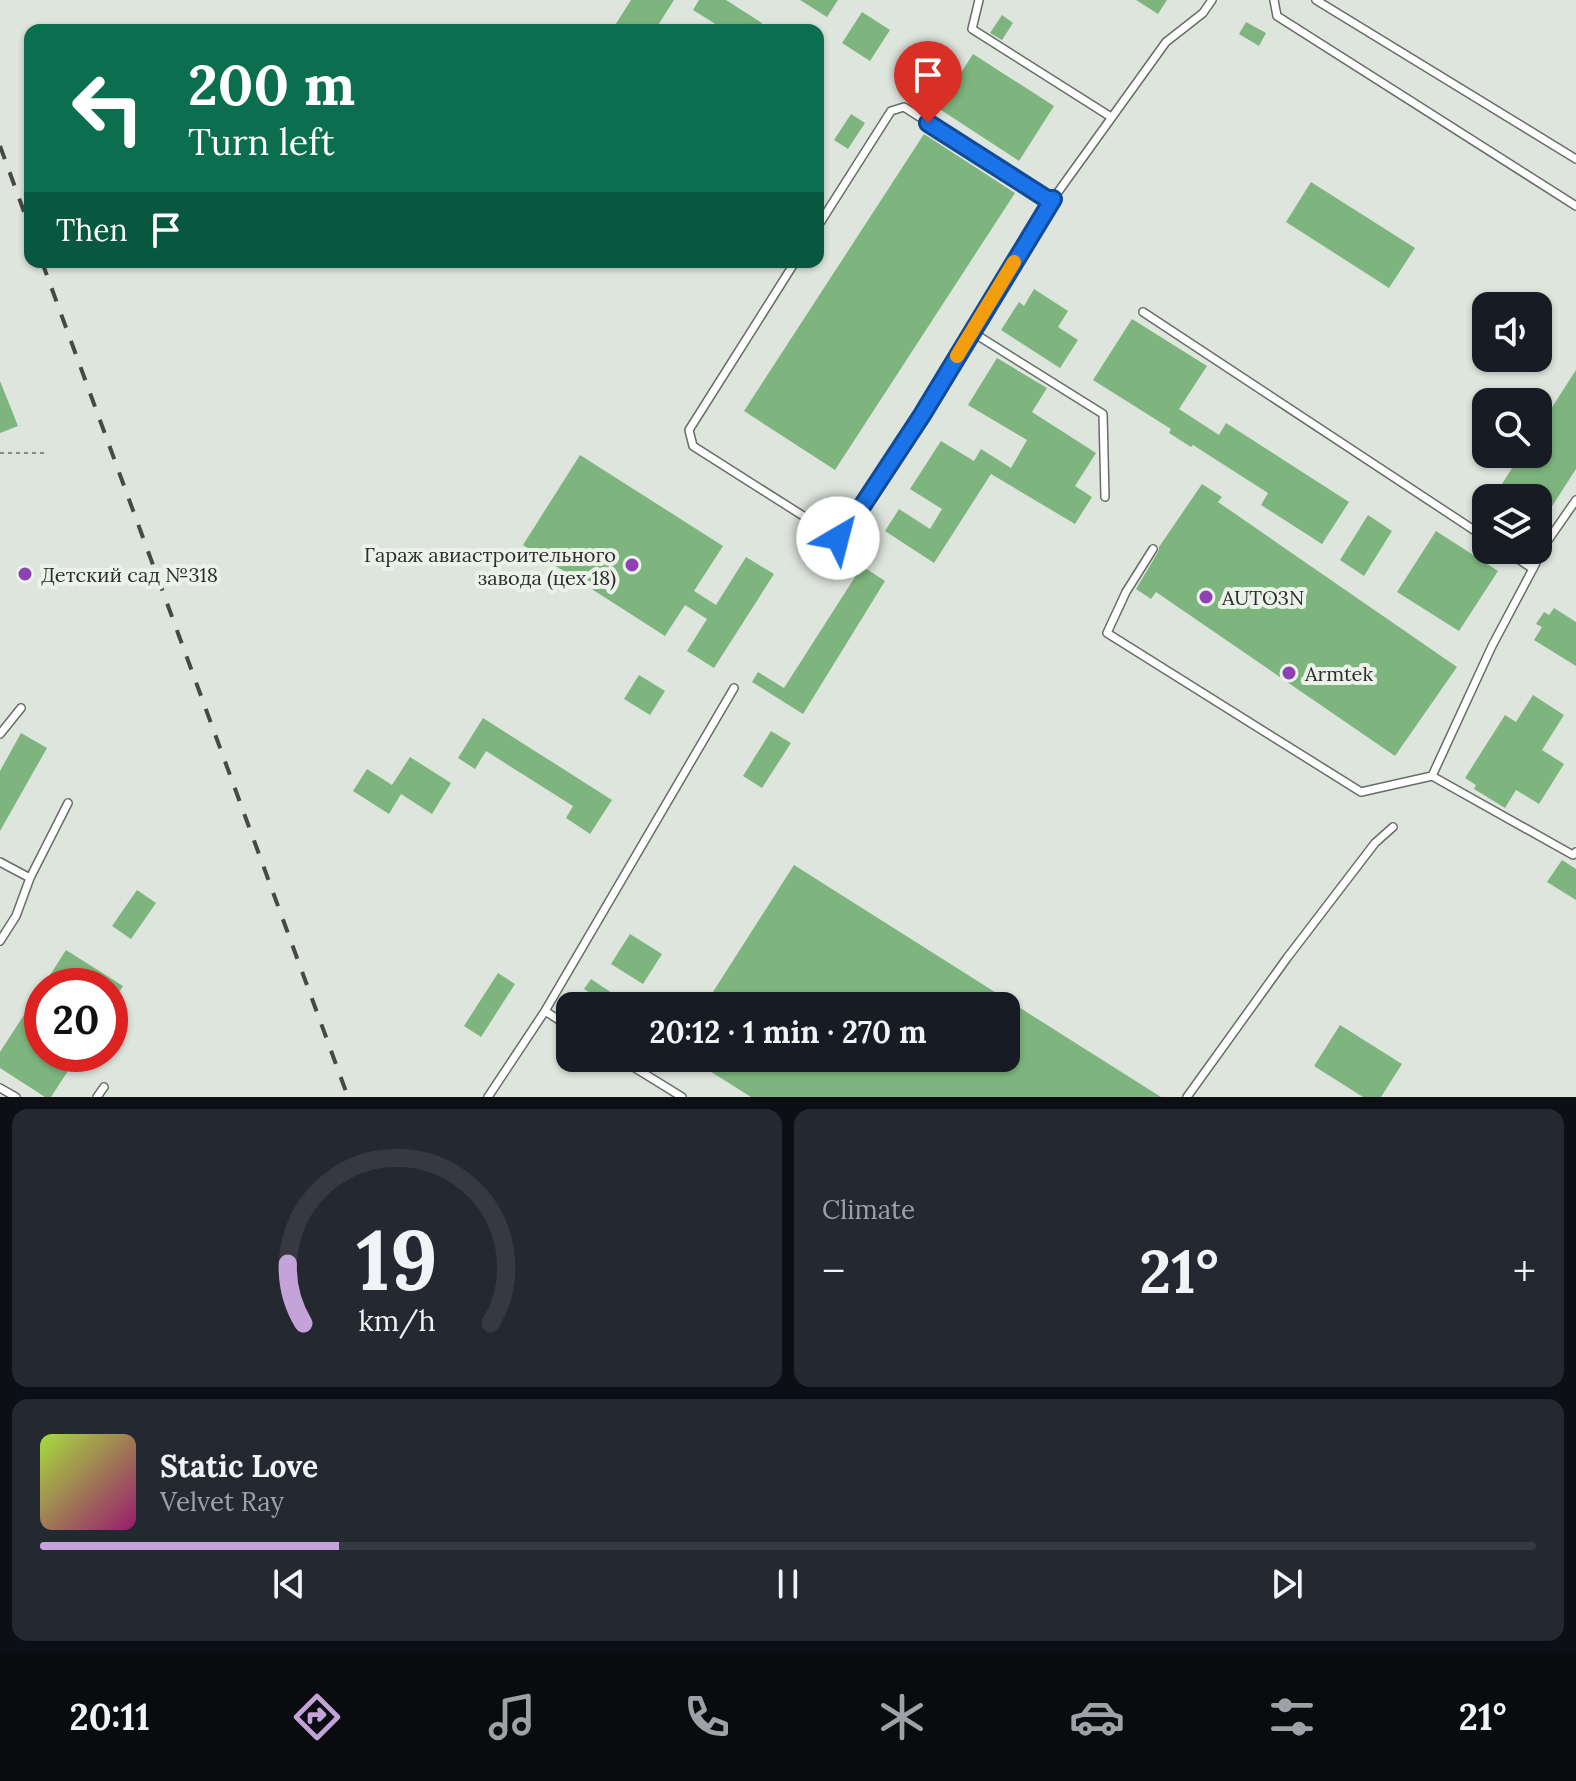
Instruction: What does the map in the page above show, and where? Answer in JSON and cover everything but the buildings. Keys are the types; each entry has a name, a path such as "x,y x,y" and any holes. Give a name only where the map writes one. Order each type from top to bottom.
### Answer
{"lane":[{"path":"979,0 972,29 1111,117"},
{"path":"791,268 689,430 693,446 838,538 879,481 1053,199 1166,42 1203,13 1212,0"},
{"path":"1274,0 1277,16 1576,206"},
{"path":"1316,0 1576,159"},
{"path":"824,217 891,111 904,107 1047,199 1053,199"},
{"path":"1143,312 1472,529"},
{"path":"972,332 1103,414 1105,497"},
{"path":"1432,776 1492,646 1533,569 1535,559 1576,500"},
{"path":"1153,549 1126,592 1107,633 1361,792 1432,776 1573,855 1576,852"},
{"path":"1526,564 1533,569"},
{"path":"488,1097 545,1011 734,688"},
{"path":"0,734 21,708"},
{"path":"0,941 16,916 30,878 68,803"},
{"path":"1187,1097 1287,958 1375,843 1393,827"},
{"path":"0,862 30,878"},
{"path":"545,1011 556,1018"},
{"path":"642,1072 682,1097"},
{"path":"97,1097 104,1087"},
{"path":"0,1088 16,1097"}],"path":[{"path":"0,453 44,453"}],"railway":[{"path":"0,146 24,212"},
{"path":"44,268 348,1097"}],"slow traffic":[{"path":"957,356 1014,262"}],"place":[{"name":"Гараж авиастроительного завода (цех 18)","path":"632,565"},
{"name":"Детский сад №318","path":"25,574"},
{"name":"AUTO3N","path":"1206,597"},
{"name":"Armtek","path":"1289,673"}],"route":[{"path":"838,538 922,415 1053,199 1047,199 928,123"}]}
